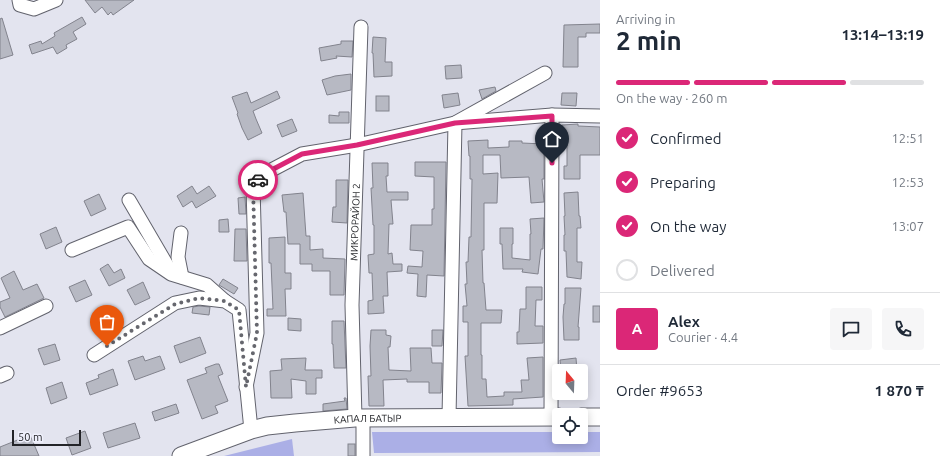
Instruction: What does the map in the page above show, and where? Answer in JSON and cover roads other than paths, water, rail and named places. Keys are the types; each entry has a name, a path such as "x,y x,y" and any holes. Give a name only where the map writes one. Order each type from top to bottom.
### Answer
{"main road":[{"name":"КАПАЛ БАТЫР","path":"181,456 251,430 267,426 295,423 359,418 552,417"},
{"path":"588,417 600,417"}],"street":[{"path":"19,0 20,5 34,9 56,0"},
{"name":"МИКРОРАЙОН 2","path":"361,27 352,305 359,418 363,456"},
{"path":"455,123 545,73"},
{"path":"246,387 257,333 253,187 262,175 302,154 357,145 455,123 552,116 600,116"},
{"path":"552,116 555,408"},
{"path":"449,417 455,123"},
{"path":"129,200 177,275"},
{"path":"72,250 128,227 149,259 177,275 207,285 224,301 239,310 251,430"},
{"path":"177,275 181,233"},
{"path":"94,355 175,304 199,298 224,301"},
{"path":"0,328 46,306"}]}
